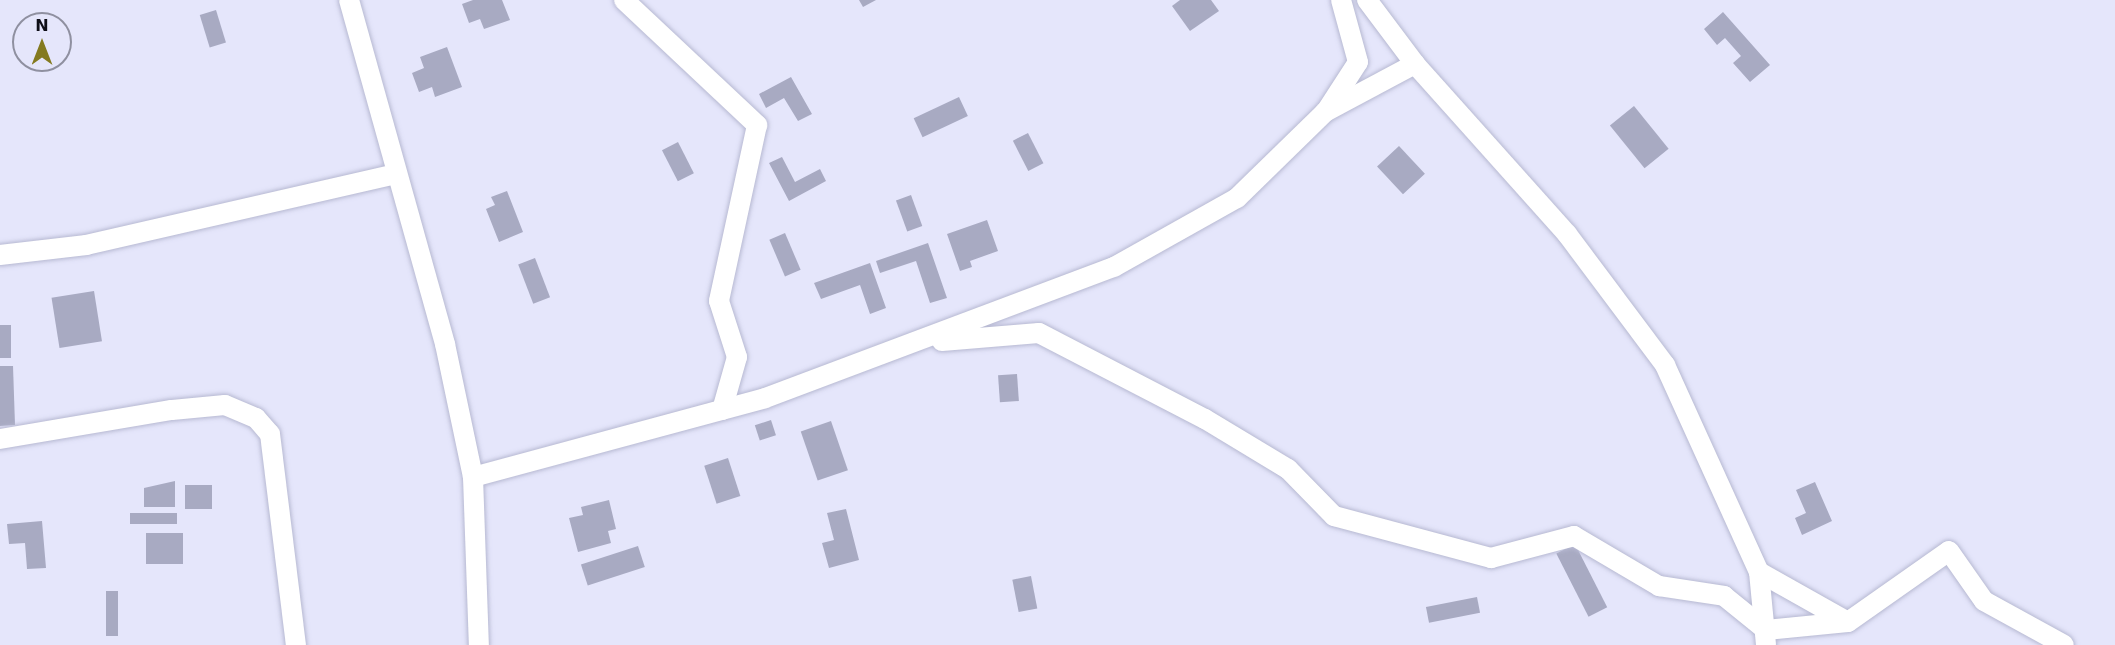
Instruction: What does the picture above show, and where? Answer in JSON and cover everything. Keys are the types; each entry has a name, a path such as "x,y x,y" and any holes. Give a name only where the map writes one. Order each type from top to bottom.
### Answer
{"street":[{"path":"349,0 445,344 473,477 479,645"},
{"path":"624,0 757,125 719,301 737,357 722,410"},
{"path":"473,477 722,410 916,344 1114,267 1237,198 1326,112 1358,62 1341,0"},
{"path":"1367,0 1415,63 1567,234 1665,365 1759,572 1766,638"},
{"path":"1326,112 1415,63"},
{"path":"0,255 86,245 396,174"},
{"path":"916,344 1039,333 1205,419 1288,469 1334,516 1491,558 1574,536 1659,586 1724,596 1766,638"},
{"path":"0,439 182,409 225,405 256,418 270,434 296,645"},
{"path":"1766,638 1848,622 1949,551 1984,601 2064,645"},
{"path":"1759,572 1848,622"}],"building":[{"path":"473,0 502,0 510,20 484,29 480,19 469,23 462,4"},
{"path":"859,0 876,0 863,7"},
{"path":"1180,0 1211,0 1219,11 1190,31 1172,6"},
{"path":"216,10 226,43 210,47 200,15"},
{"path":"1723,12 1770,65 1750,82 1733,63 1741,56 1725,38 1717,45 1704,29"},
{"path":"447,47 462,87 435,97 432,87 419,92 412,73 424,68 420,57"},
{"path":"791,77 812,114 798,121 784,98 766,108 759,94"},
{"path":"959,97 968,116 923,137 914,118"},
{"path":"1634,106 1669,149 1645,168 1610,126"},
{"path":"1028,133 1043,163 1028,171 1013,141"},
{"path":"678,142 694,173 678,181 662,150"},
{"path":"1399,146 1425,174 1403,194 1377,166"},
{"path":"782,157 795,182 820,169 826,181 789,201 769,163"},
{"path":"507,191 523,232 499,242 486,209 495,205 491,197"},
{"path":"911,195 922,226 907,231 896,200"},
{"path":"987,220 998,251 970,261 972,267 960,271 947,234"},
{"path":"785,233 801,270 785,276 769,240"},
{"path":"928,243 947,298 930,303 916,261 880,273 876,261"},
{"path":"535,258 550,297 533,304 518,264"},
{"path":"870,263 886,308 870,314 860,285 821,299 814,283"},
{"path":"94,291 102,341 60,348 52,298"},
{"path":"0,325 11,325 11,358 0,358"},
{"path":"0,366 13,366 15,425 0,426"},
{"path":"1017,374 1019,401 1000,402 998,375"},
{"path":"771,420 776,435 760,440 755,425"},
{"path":"831,421 848,470 818,481 801,431"},
{"path":"728,458 740,496 717,504 704,466"},
{"path":"175,481 175,507 144,507 144,488"},
{"path":"1815,482 1832,521 1802,535 1795,518 1806,513 1796,490"},
{"path":"185,485 212,485 212,509 185,509"},
{"path":"609,500 616,529 608,531 611,543 578,552 569,518 583,515 581,507"},
{"path":"846,509 859,560 829,568 822,543 834,540 827,513"},
{"path":"130,513 177,513 177,524 130,524"},
{"path":"42,521 46,568 27,569 25,543 9,544 7,524"},
{"path":"146,533 183,533 183,564 146,564"},
{"path":"1575,544 1607,607 1589,617 1556,554"},
{"path":"638,546 645,567 588,585 581,565"},
{"path":"1031,576 1037,608 1019,612 1012,580"},
{"path":"106,591 118,591 118,636 106,636"},
{"path":"1477,597 1480,613 1429,623 1426,607"}]}
